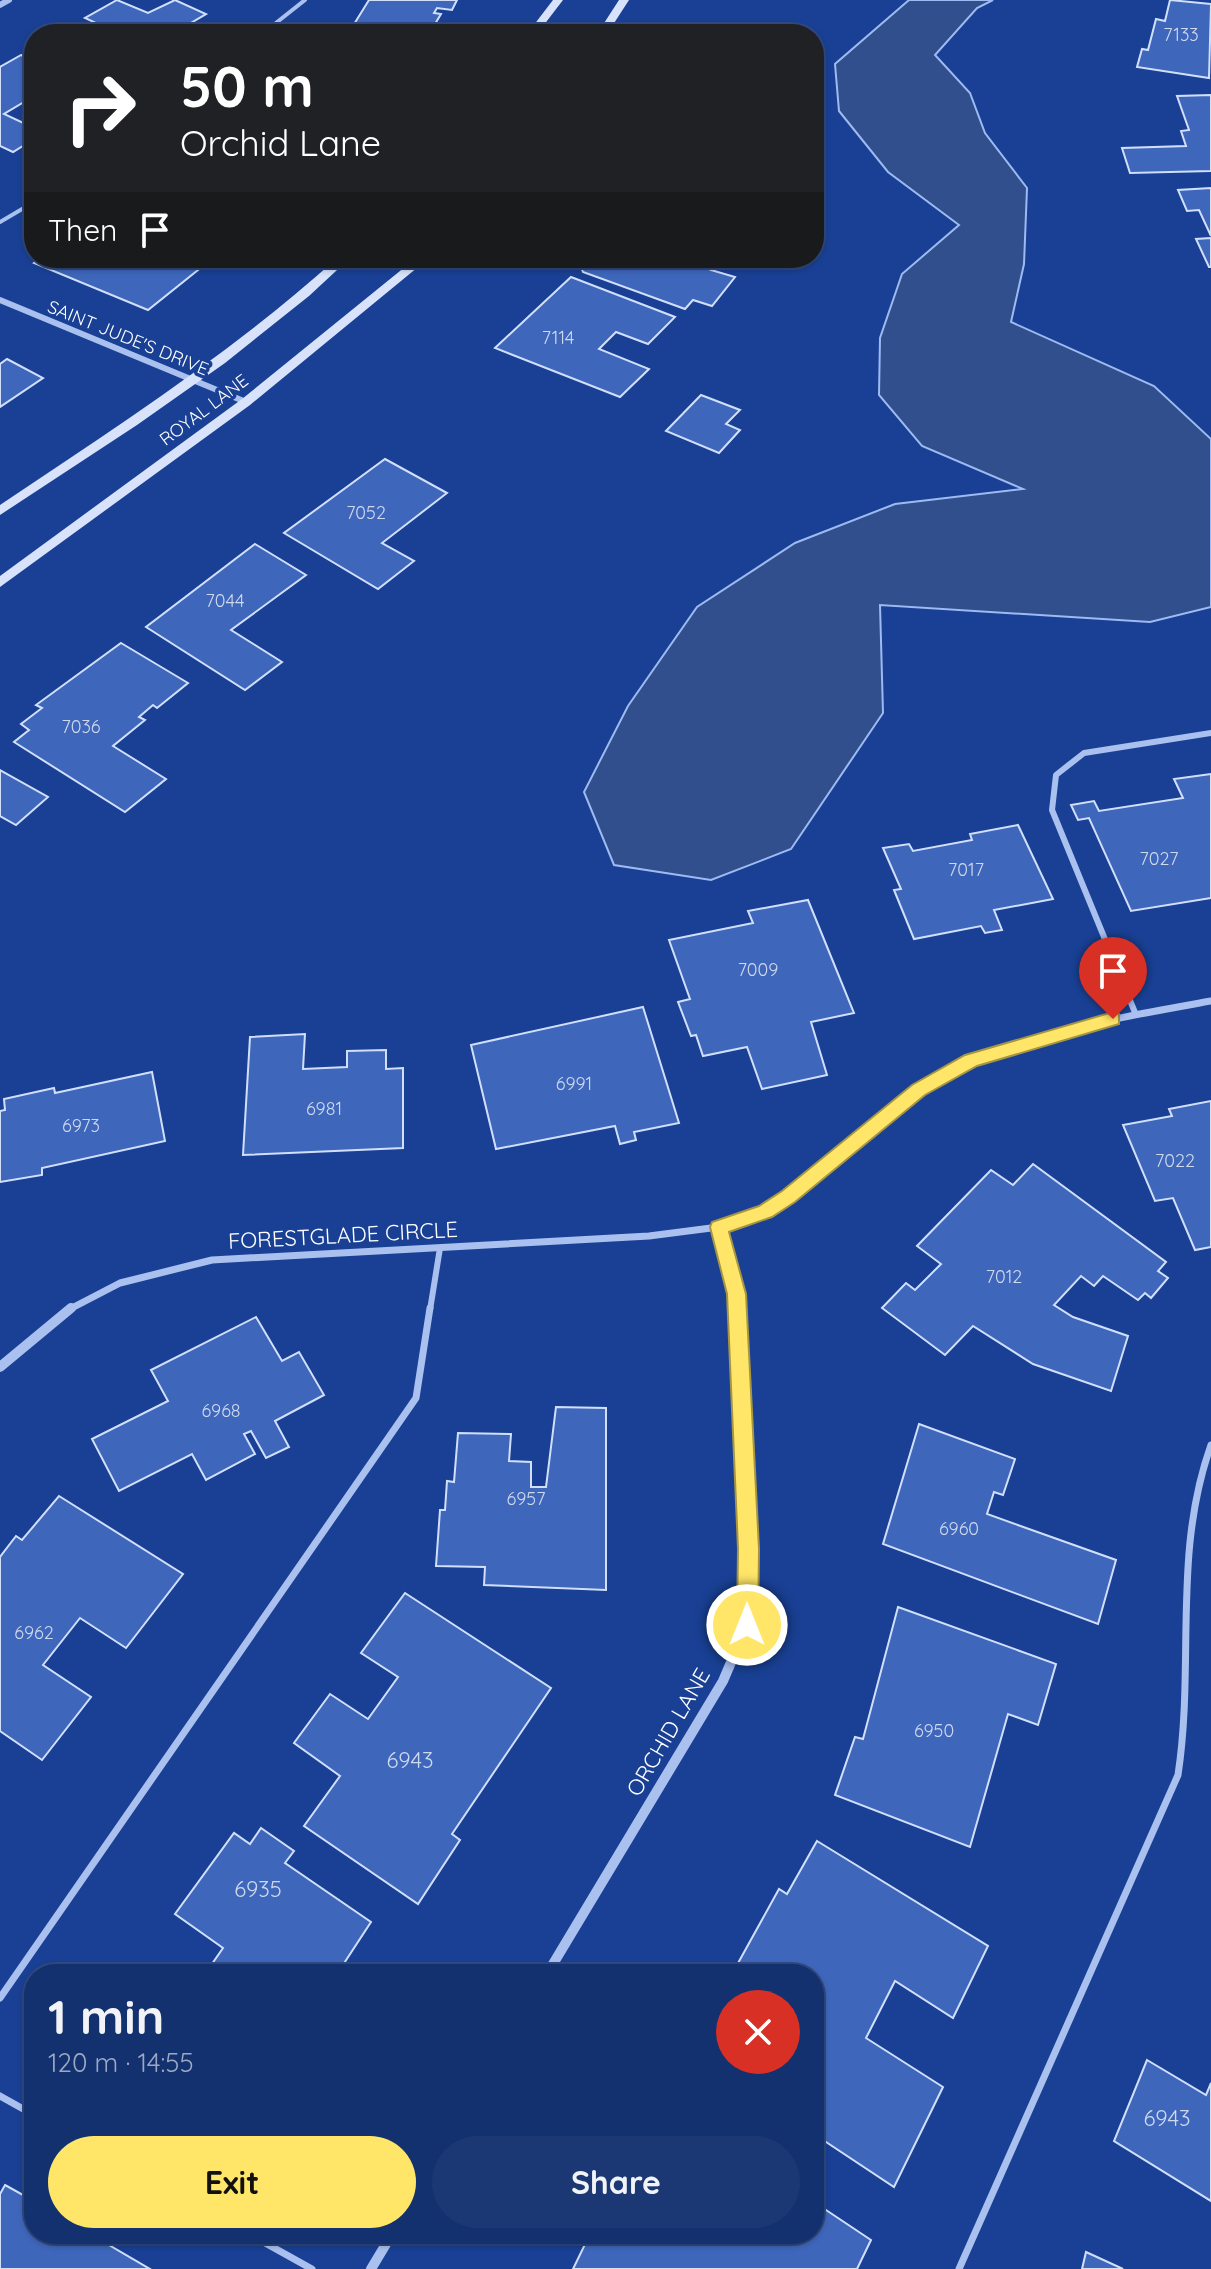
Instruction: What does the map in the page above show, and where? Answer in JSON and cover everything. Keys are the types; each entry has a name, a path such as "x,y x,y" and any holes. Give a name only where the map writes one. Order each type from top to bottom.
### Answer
{"main road":[{"path":"540,24 558,0"},
{"path":"608,24 624,0"},
{"name":"ROYAL LANE","path":"0,511 194,379 334,268"},
{"name":"ROYAL LANE","path":"0,583 246,402 411,268"}],"street":[{"path":"0,5 9,0"},
{"name":"SAINT JUDE'S DRIVE","path":"0,300 246,402"},
{"path":"719,1227 765,1211 789,1196 919,1090 971,1060 1089,1023 1211,1001"},
{"name":"FORESTGLADE CIRCLE","path":"0,1367 43,1325 84,1298 162,1268 212,1260 649,1236 719,1227"},
{"name":"ORCHID LANE","path":"553,1964 723,1681 747,1625 748,1549 736,1294 719,1227"},
{"path":"371,2269 386,2244"}],"lane":[{"path":"275,24 305,0"},
{"path":"0,222 24,208"},
{"path":"1136,1015 1052,810 1056,775 1084,753 1211,733"},
{"path":"0,1998 416,1398 440,1248"},
{"path":"959,2269 1178,1775 1187,1734 1187,1527 1200,1468 1211,1445"},
{"path":"0,2096 24,2109"},
{"path":"267,2244 312,2269"}],"water":[{"path":"909,0 993,0 977,8 935,55 970,93 985,133 1027,188 1024,264 1011,322 1154,386 1211,439 1211,607 1150,622 880,605 883,713 791,849 711,880 614,865 584,792 628,706 697,607 795,543 895,504 1023,489 922,446 879,395 880,338 902,274 959,225 888,172 839,111 835,64"}],"building":[{"path":"117,0 148,13 175,0 206,14 189,24 98,24 85,18"},
{"path":"369,0 457,0 452,10 437,8 434,13 441,14 435,24 354,24"},
{"path":"1170,0 1211,4 1209,78 1137,67 1142,49 1148,50 1156,19 1165,21"},
{"path":"21,55 24,56 24,102 4,114 24,123 24,145 13,152 0,146 0,67"},
{"path":"1211,95 1211,171 1130,173 1122,148 1186,146 1181,131 1189,130 1177,96"},
{"path":"1211,188 1211,236 1199,210 1187,211 1178,190"},
{"path":"1211,238 1211,267 1209,267 1196,239"},
{"path":"46,268 200,268 148,310"},
{"path":"581,268 713,268 711,270 735,277 712,306 693,300 685,309 583,272"},
{"path":"571,277 675,317 648,344 616,332 599,349 649,369 620,397 495,348"},
{"path":"7,359 43,378 0,407 0,364"},
{"path":"701,395 740,410 726,424 740,430 719,453 666,431"},
{"path":"385,459 447,493 382,543 414,561 378,589 284,533"},
{"path":"255,544 306,575 231,630 282,662 245,690 146,627"},
{"path":"121,643 188,683 157,708 153,705 139,717 145,720 113,746 166,779 125,812 14,742 29,730 21,724 42,708 36,705"},
{"path":"0,770 48,797 16,825 0,816"},
{"path":"1211,774 1211,898 1131,911 1089,818 1078,820 1071,805 1094,801 1099,811 1183,798 1174,779"},
{"path":"1018,825 1053,899 994,910 1002,930 985,933 981,926 914,939 894,890 901,889 883,848 909,844 913,851 972,840 970,834"},
{"path":"808,900 854,1013 811,1022 827,1075 762,1089 747,1047 703,1056 696,1035 691,1036 678,1002 690,999 669,940 753,923 748,911"},
{"path":"643,1007 679,1123 634,1132 636,1140 620,1144 615,1126 496,1149 471,1045"},
{"path":"305,1034 303,1069 347,1067 347,1051 386,1050 386,1069 403,1068 403,1148 243,1155 250,1037"},
{"path":"152,1072 165,1141 42,1168 42,1175 0,1182 0,1111 5,1110 4,1099 54,1088 55,1093"},
{"path":"1211,1101 1211,1247 1195,1250 1173,1198 1155,1201 1123,1125 1172,1116 1169,1109"},
{"path":"1033,1164 1166,1262 1158,1271 1168,1278 1151,1298 1145,1293 1138,1300 1103,1276 1094,1286 1081,1276 1054,1305 1073,1317 1128,1336 1111,1391 1033,1364 973,1326 945,1355 882,1308 906,1283 915,1290 941,1264 917,1246 991,1170 1013,1185"},
{"path":"256,1317 282,1361 299,1352 324,1395 275,1421 289,1447 266,1458 251,1431 244,1434 255,1454 206,1480 192,1454 119,1491 92,1439 168,1401 151,1370"},
{"path":"556,1407 606,1408 606,1590 484,1585 485,1567 436,1566 440,1510 445,1510 447,1481 454,1482 458,1433 511,1434 509,1461 531,1462 531,1487 546,1487"},
{"path":"919,1424 1015,1459 1003,1495 994,1492 987,1514 1116,1560 1098,1624 883,1544"},
{"path":"59,1496 183,1574 126,1648 80,1618 43,1665 91,1697 42,1760 0,1731 0,1557 16,1536 22,1540"},
{"path":"405,1593 551,1688 452,1834 460,1840 418,1904 304,1826 340,1776 294,1743 330,1694 368,1719 398,1677 361,1653"},
{"path":"898,1607 1056,1664 1038,1725 1008,1714 970,1847 835,1795 855,1737 863,1739"},
{"path":"261,1828 294,1851 285,1863 371,1922 344,1964 212,1964 223,1948 175,1914 234,1833 250,1844"},
{"path":"817,1841 988,1946 953,2018 895,1981 866,2038 943,2087 894,2187 824,2141 824,1964 738,1964 779,1889 787,1894"},
{"path":"1147,2060 1206,2095 1211,2083 1211,2201 1114,2141"},
{"path":"5,2185 24,2195 24,2244 107,2244 150,2269 0,2269 0,2194"},
{"path":"824,2209 871,2240 857,2269 573,2269 585,2244 824,2244"},
{"path":"1086,2252 1123,2269 1082,2269"}],"route":[{"path":"747,1625 748,1549 736,1294 719,1227 765,1211 789,1196 919,1090 971,1060 1089,1023 1113,1019"}]}
